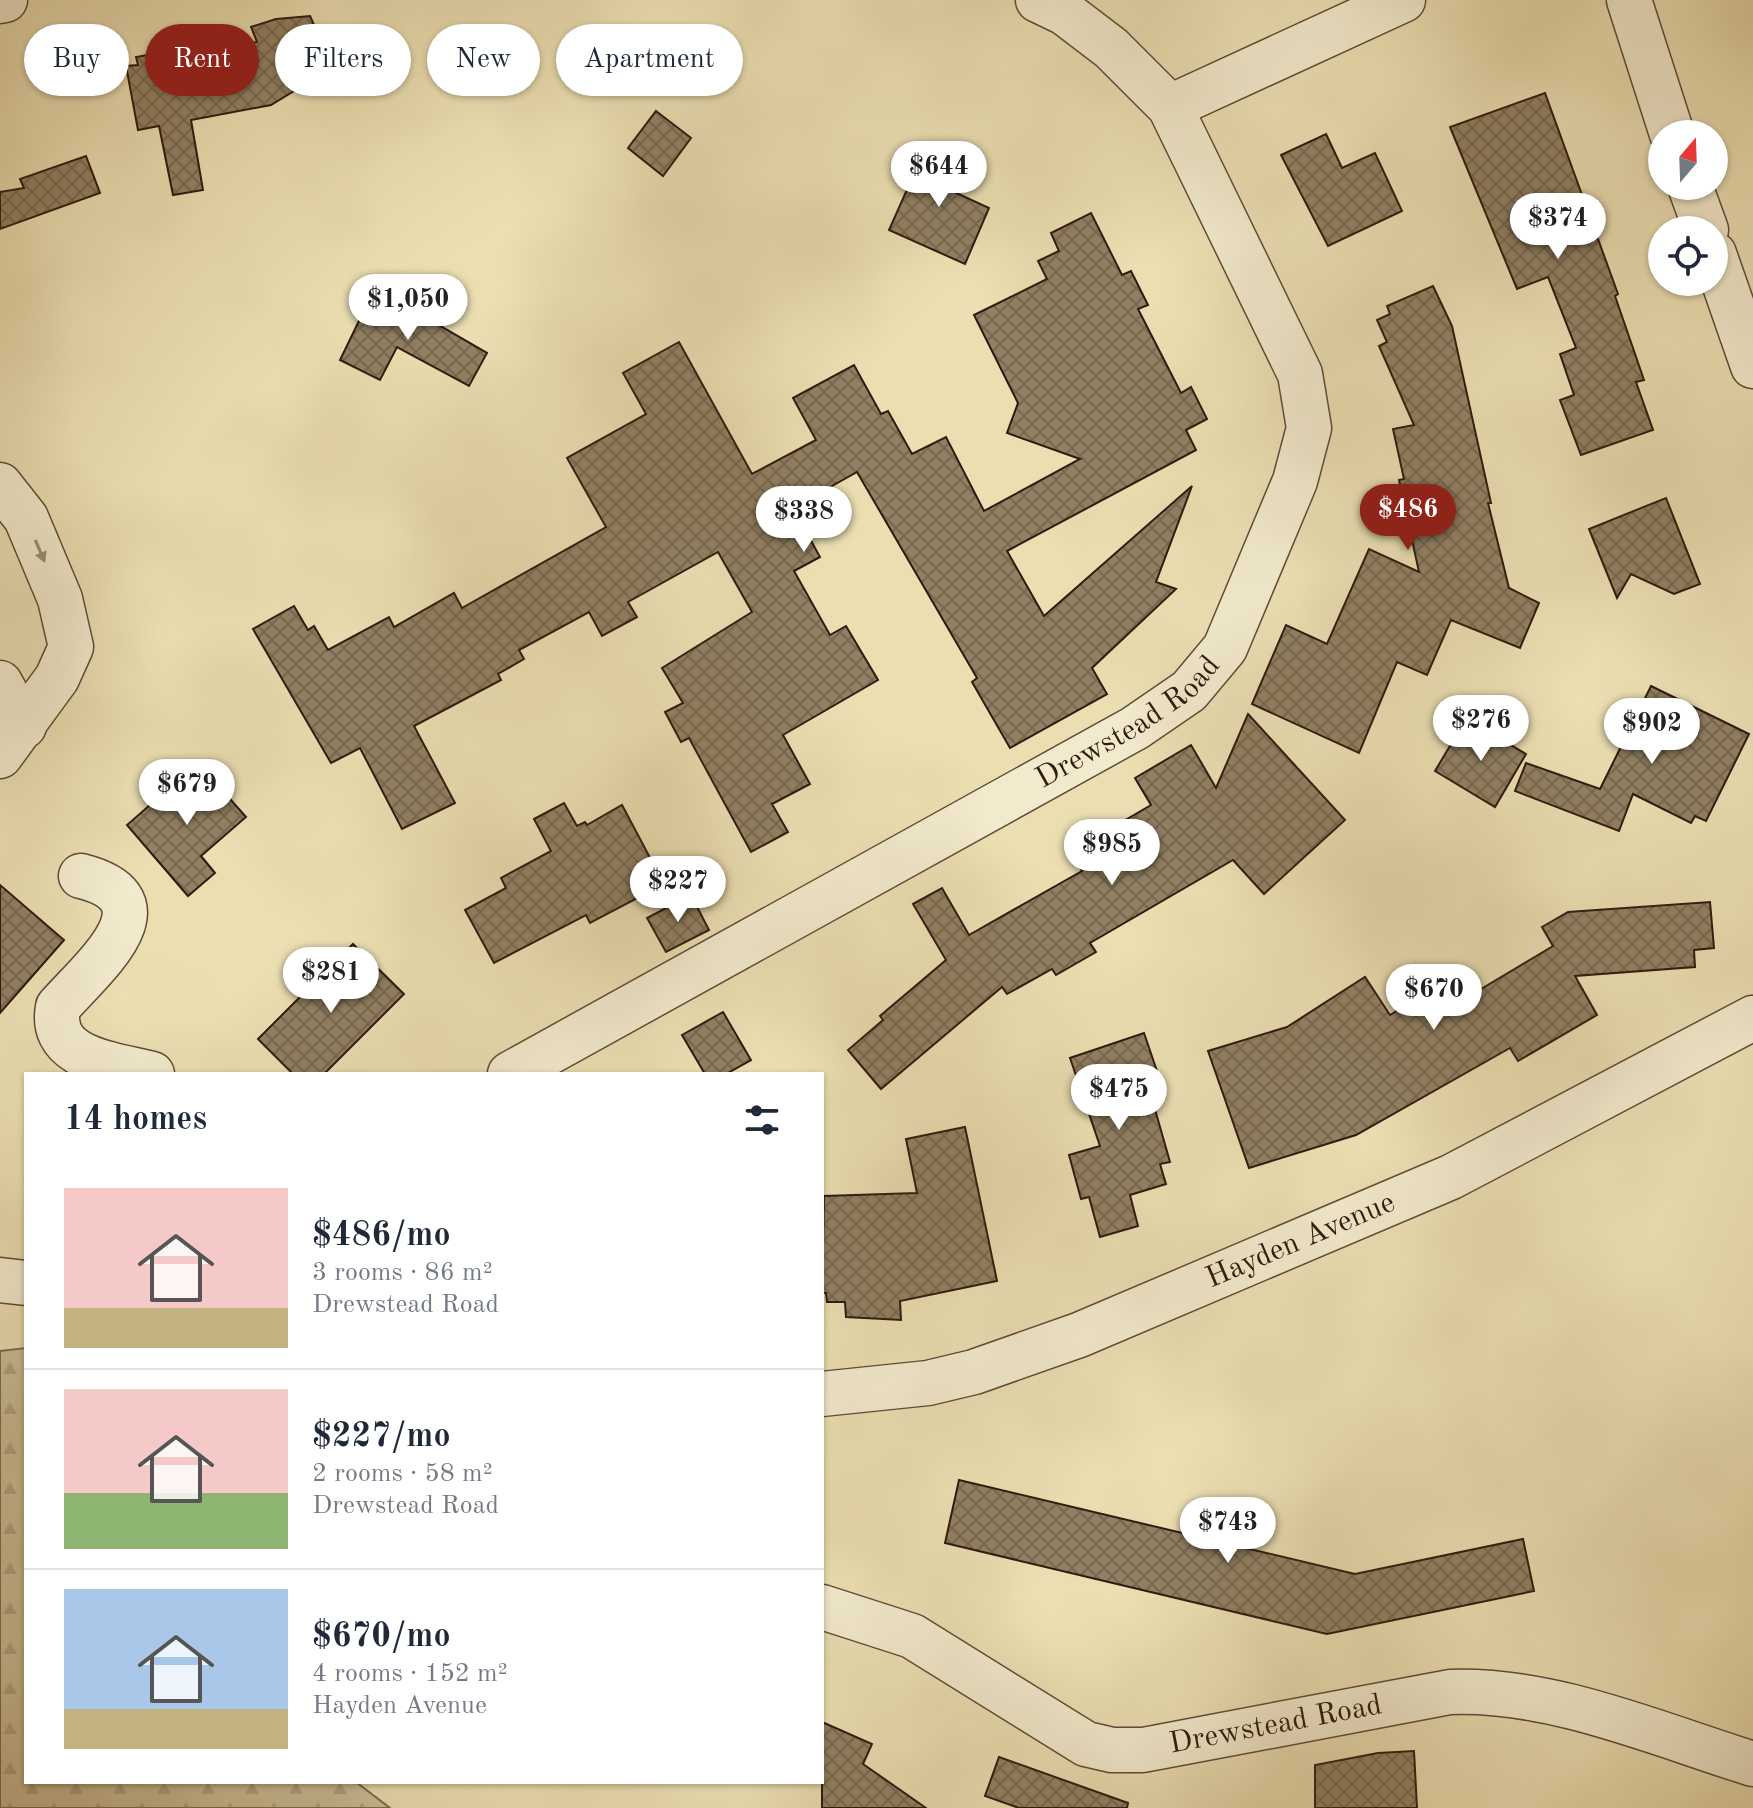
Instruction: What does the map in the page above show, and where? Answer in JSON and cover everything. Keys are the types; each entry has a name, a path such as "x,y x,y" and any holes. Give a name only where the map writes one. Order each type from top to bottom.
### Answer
{"street":[{"name":"Drewstead Road","path":"514,1072 1135,728 1189,691 1225,648 1295,481 1309,428 1300,374 1170,107 1111,48 1065,13 1038,0"},
{"path":"1170,107 1403,0"},
{"path":"1629,0 1668,120"},
{"path":"1728,294 1753,366"},
{"path":"0,485 26,518 60,599 71,647 57,678 12,741"},
{"path":"0,683 12,741"},
{"path":"81,876 105,882 116,890 127,916 122,933 58,1007 58,1033 64,1044 77,1053 145,1072"},
{"name":"Hayden Avenue","path":"824,1394 928,1383 974,1372 1079,1335 1451,1177 1753,1018"},
{"path":"0,1280 24,1283"},
{"name":"Drewstead Road","path":"824,1608 912,1636 1067,1735 1112,1750 1143,1750 1450,1692 1486,1691 1551,1702 1753,1764"}],"green space":[{"path":"24,1348 24,1784 359,1784 390,1808 0,1808 0,1351"}],"building":[{"path":"310,16 314,24 275,24 275,96 286,96 271,105 191,120 203,190 173,195 159,126 138,130 129,66 138,65 136,57 145,55 145,96 259,96 259,24 276,19"},
{"path":"1545,93 1618,294 1615,296 1644,380 1636,382 1653,430 1581,455 1560,400 1574,395 1560,354 1576,348 1548,277 1517,289 1450,127"},
{"path":"656,111 691,138 663,176 628,148"},
{"path":"1326,134 1342,168 1375,153 1402,211 1328,246 1281,155"},
{"path":"926,147 964,163 952,191 989,208 965,264 889,230"},
{"path":"86,156 100,193 0,229 0,192 24,188 20,179"},
{"path":"1091,213 1122,275 1131,271 1148,305 1138,309 1181,393 1191,387 1207,419 1186,430 1196,450 1007,551 1044,616 1192,486 1156,582 1176,589 1092,668 1107,694 1010,748 972,682 977,678 857,472 793,508 820,557 794,571 830,635 846,626 878,680 783,735 810,784 772,804 788,832 751,852 689,738 681,742 665,712 683,703 662,668 752,612 718,552 628,602 637,617 602,636 589,612 519,650 524,659 498,674 501,680 414,726 455,803 402,829 360,748 331,763 253,629 294,606 308,630 314,626 328,650 389,617 394,627 454,593 462,608 606,527 567,458 646,414 623,373 679,342 752,474 816,440 793,398 854,365 881,414 888,411 912,454 946,437 984,511 1080,459 1007,433 1018,403 974,315 1047,279 1038,261 1059,251 1051,233"},
{"path":"1433,286 1452,326 1491,503 1488,503 1509,588 1539,603 1520,648 1451,620 1427,675 1397,662 1359,753 1252,704 1286,625 1327,644 1369,549 1419,572 1399,480 1404,479 1393,429 1414,425 1379,346 1387,342 1377,320 1390,314 1387,306"},
{"path":"372,294 416,312 487,353 469,386 397,347 380,380 340,360"},
{"path":"1666,498 1700,584 1674,594 1631,574 1617,598 1589,529"},
{"path":"1651,686 1749,734 1706,821 1695,816 1691,823 1633,794 1619,831 1515,791 1526,763 1600,789"},
{"path":"1248,714 1345,820 1264,894 1233,860 1090,943 1096,952 1056,975 1052,969 1007,994 1002,987 881,1089 848,1050 883,1020 880,1016 946,960 913,904 942,888 969,935 1082,871 1074,858 1090,849 1086,843 1151,805 1135,778 1191,745 1216,788"},
{"path":"1466,719 1526,754 1495,807 1435,771"},
{"path":"198,763 246,817 201,856 215,873 188,896 127,825"},
{"path":"564,803 577,826 585,822 587,825 622,805 664,884 590,923 586,915 494,963 465,910 506,888 501,878 551,851 534,819"},
{"path":"0,885 64,940 0,1013"},
{"path":"691,895 709,930 666,952 647,918"},
{"path":"1710,902 1714,948 1694,950 1695,967 1575,976 1597,1015 1518,1061 1510,1048 1356,1135 1249,1168 1208,1051 1287,1027 1365,977 1390,1015 1402,1008 1405,1014 1447,989 1456,1004 1553,946 1542,927 1568,912"},
{"path":"353,944 404,994 326,1072 291,1072 258,1039"},
{"path":"723,1012 751,1060 730,1072 704,1072 682,1035"},
{"path":"1144,1033 1158,1074 1146,1078 1170,1162 1160,1164 1166,1184 1130,1195 1138,1226 1100,1237 1089,1197 1081,1199 1069,1155 1100,1146 1070,1058"},
{"path":"965,1127 997,1281 900,1301 901,1320 846,1317 845,1302 827,1302 824,1293 824,1196 917,1193 906,1139"},
{"path":"959,1480 1355,1574 1523,1539 1534,1591 1327,1634 945,1543"},
{"path":"824,1723 872,1744 863,1764 926,1808 822,1808"},
{"path":"1414,1751 1417,1808 1315,1808 1315,1765 1378,1753"},
{"path":"999,1757 1128,1803 1127,1808 1019,1808 985,1796"}]}
